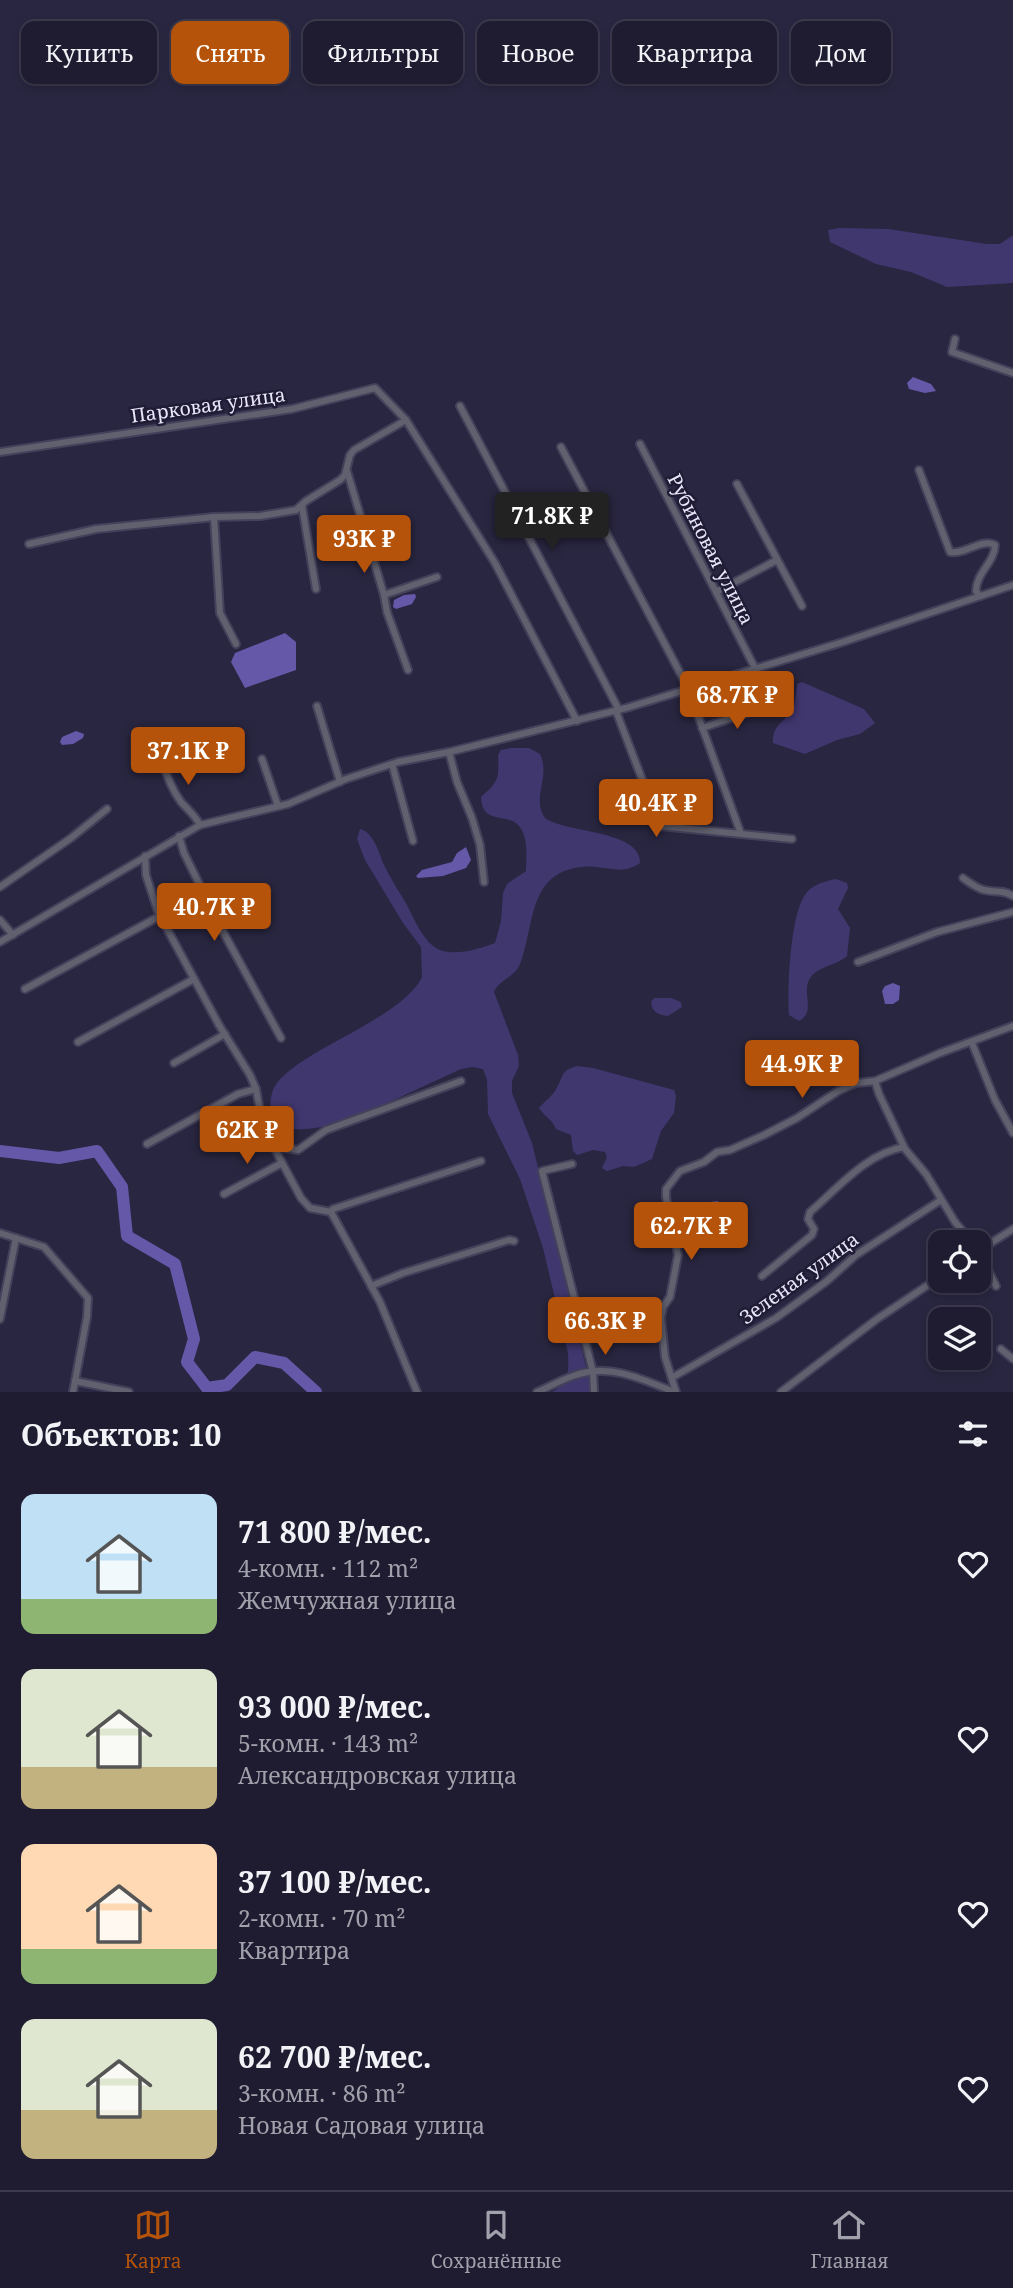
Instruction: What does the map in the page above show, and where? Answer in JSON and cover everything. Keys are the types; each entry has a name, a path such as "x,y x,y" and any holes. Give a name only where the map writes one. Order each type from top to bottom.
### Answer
{"street":[{"path":"956,339 952,352 1013,373"},
{"name":"Парковая улица","path":"0,452 292,409 370,388 379,390 406,420"},
{"path":"460,406 618,711 660,826 792,839"},
{"path":"29,544 96,529 296,510 340,480 347,470 350,455 354,450 406,420 495,563 576,720"},
{"name":"Рубиновая улица","path":"640,444 755,668"},
{"path":"561,447 688,688 741,834"},
{"path":"347,470 387,612 408,670"},
{"path":"919,470 950,552 956,553 987,543 995,545 995,552 977,578 976,591 980,596"},
{"path":"737,484 803,606"},
{"path":"302,506 316,589"},
{"path":"214,517 220,613 236,644"},
{"path":"716,592 777,560"},
{"path":"384,595 437,578"},
{"path":"0,942 200,825 278,806 391,764 618,711 1013,585"},
{"path":"317,706 340,782"},
{"path":"702,728 762,708"},
{"path":"160,752 179,798 200,825"},
{"path":"449,752 480,845 484,882"},
{"path":"262,759 278,806"},
{"path":"391,764 413,841"},
{"path":"0,887 71,838 107,808"},
{"path":"179,836 184,853 220,926 281,1038"},
{"path":"145,856 150,889 160,916 250,1075 256,1089 262,1121 282,1163 301,1198 310,1208 331,1212"},
{"path":"963,878 978,888 1006,891 1013,896"},
{"path":"858,962 937,932 1013,912"},
{"path":"25,989 160,916"},
{"path":"0,920 13,936"},
{"path":"78,1042 194,979"},
{"path":"537,1392 573,1376 612,1370 675,1392 673,1377 665,1357 661,1318 663,1307 670,1297 678,1255 666,1189 680,1171 797,1118 838,1091 857,1083 875,1081 1013,1026"},
{"path":"174,1063 225,1034"},
{"path":"972,1042 995,1100 1013,1133"},
{"path":"276,1147 298,1150 326,1130 461,1081"},
{"path":"875,1081 878,1094 904,1147 926,1174 963,1230"},
{"path":"147,1144 238,1094 256,1089"},
{"path":"762,1276 812,1235 814,1229 808,1219 810,1212 857,1170 894,1148 904,1147"},
{"path":"331,1212 333,1209 481,1161"},
{"path":"224,1194 282,1163"},
{"path":"572,1164 542,1171 593,1372 594,1392"},
{"name":"Зеленая улица","path":"673,1377 776,1318 827,1281 856,1255 941,1200"},
{"path":"331,1212 380,1302 417,1392"},
{"path":"991,1242 1013,1229"},
{"path":"0,1233 44,1247 88,1298 73,1392"},
{"path":"0,1319 16,1238"},
{"path":"371,1286 402,1273 509,1240 514,1241"},
{"path":"991,1276 996,1286"},
{"path":"781,1392 928,1284"},
{"path":"1001,1349 1013,1359"},
{"path":"75,1381 129,1392"}],"shaded area":[{"path":"888,229 987,244 1000,244 1013,235 1013,283 947,287 911,272 876,264 830,242 828,230"},
{"path":"913,377 931,384 936,391 925,393 909,389 907,383"},
{"path":"415,594 412,604 396,609 393,607 394,600"},
{"path":"285,633 296,642 296,670 245,688 231,662 235,653"},
{"path":"802,682 864,709 875,723 860,734 837,740 805,754 773,743 777,728 793,708 797,684"},
{"path":"76,731 84,734 83,738 73,744 62,745 62,737"},
{"path":"529,748 540,754 543,771 540,803 545,818 629,844 637,852 640,863 618,870 582,867 564,871 551,879 536,903 520,964 494,992 518,1055 519,1066 512,1081 512,1093 532,1143 590,1392 552,1392 567,1376 568,1353 543,1248 520,1179 488,1114 487,1080 483,1069 461,1069 355,1118 329,1125 298,1129 285,1127 276,1121 271,1110 272,1093 280,1079 318,1051 391,1009 410,993 422,977 421,947 403,923 365,860 357,839 360,829 372,838 418,927 433,946 447,952 455,952 495,943 501,921 503,893 507,884 526,871 526,848 519,826 486,812 481,797 497,779 498,755 501,750"},
{"path":"466,847 471,860 466,868 443,876 416,876 422,870 452,862 457,853"},
{"path":"836,879 847,883 848,888 838,909 850,928 847,956 812,975 807,985 807,1013 799,1021 789,1015 789,970 797,916 801,902 810,889"},
{"path":"893,983 900,986 899,1000 893,1004 885,1004 882,991 885,986"},
{"path":"654,998 671,998 681,1002 682,1007 668,1016 661,1015 653,1008 651,1002"},
{"path":"577,1066 674,1090 674,1113 661,1131 652,1159 634,1167 623,1166 607,1171 602,1168 607,1157 605,1152 593,1150 577,1155 573,1151 571,1135 556,1129 539,1108 555,1091 565,1072"},
{"path":"718,1201 723,1217 713,1221 709,1217 707,1207 710,1202"}],"waterway":[{"path":"0,1151 59,1158 97,1151 122,1187 127,1236 175,1264 194,1339 187,1362 207,1388 227,1385 255,1357 284,1363 316,1392"}]}
